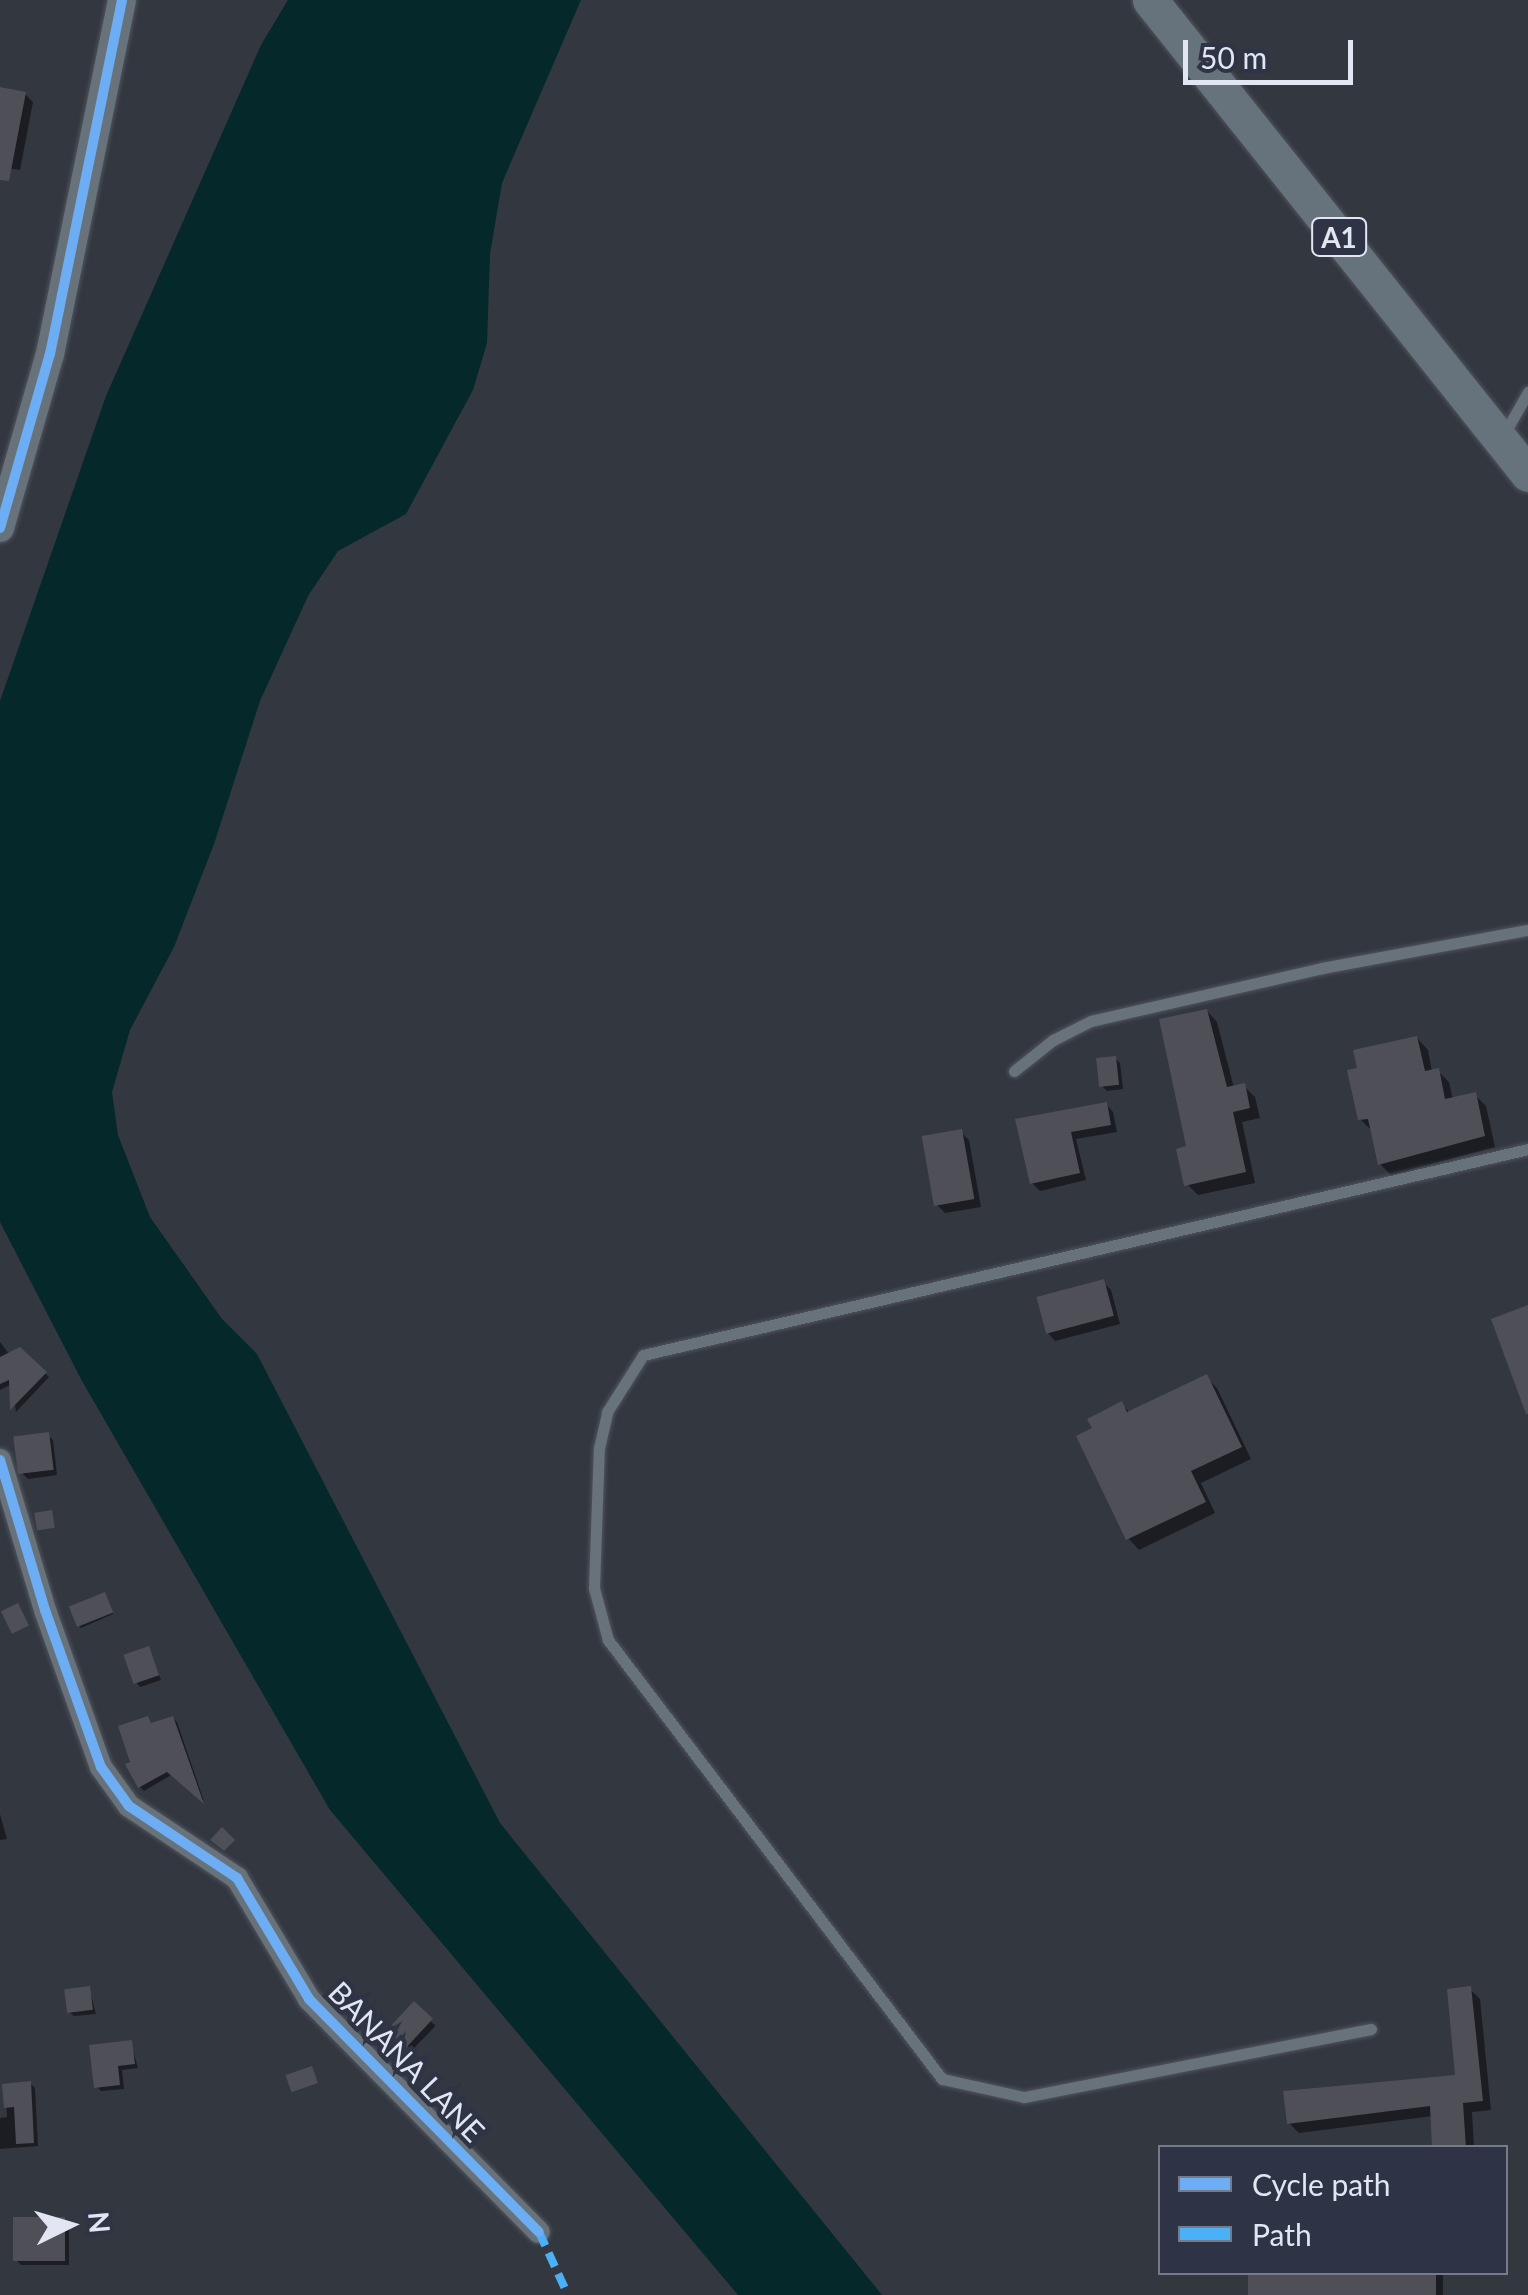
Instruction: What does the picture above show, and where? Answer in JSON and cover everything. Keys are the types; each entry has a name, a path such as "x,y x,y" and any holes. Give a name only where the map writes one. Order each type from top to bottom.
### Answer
{"main road":[{"name":"A1","path":"1150,0 1528,474"}],"street":[{"path":"1,521 50,354 122,0"},
{"name":"BANANA LANE","path":"0,1460 101,1767 129,1806 238,1878 309,1999 539,2232"}],"lane":[{"path":"1501,440 1528,392"},
{"path":"1014,1071 1054,1040 1091,1021 1322,968 1528,930"},
{"path":"1370,2029 1024,2097 942,2079 608,1640 594,1588 599,1448 607,1412 643,1354 1528,1149"}],"shaded area":[{"path":"288,0 581,0 502,183 490,254 487,343 473,390 406,514 338,551 308,596 260,701 214,844 174,947 130,1030 112,1092 118,1135 150,1217 222,1319 257,1354 500,1823 882,2295 738,2295 330,1810 82,1381 0,1222 0,701 106,396 261,45"}],"building":[{"path":"0,87 26,92 9,181 0,180"},
{"path":"1207,1009 1227,1087 1245,1083 1250,1108 1233,1112 1246,1172 1184,1186 1176,1149 1186,1146 1159,1019"},
{"path":"1417,1036 1425,1071 1439,1068 1445,1099 1476,1092 1485,1136 1378,1165 1368,1119 1358,1120 1347,1070 1357,1068 1353,1050"},
{"path":"1116,1056 1119,1085 1099,1087 1096,1058"},
{"path":"1107,1102 1111,1125 1071,1132 1080,1173 1030,1184 1015,1119"},
{"path":"962,1129 974,1199 934,1206 922,1136"},
{"path":"1104,1279 1114,1316 1046,1334 1036,1297"},
{"path":"1528,1305 1528,1414 1526,1414 1491,1319"},
{"path":"20,1347 47,1372 10,1410 9,1380 0,1384 0,1357"},
{"path":"1207,1374 1242,1447 1191,1471 1206,1502 1126,1540 1076,1436 1092,1428 1087,1419 1122,1401 1127,1412"},
{"path":"49,1432 54,1470 18,1474 13,1436"},
{"path":"52,1510 55,1528 37,1531 34,1513"},
{"path":"105,1592 113,1612 77,1627 69,1607"},
{"path":"18,1603 29,1625 12,1634 1,1611"},
{"path":"149,1646 159,1675 134,1684 123,1655"},
{"path":"148,1716 151,1723 173,1716 204,1804 167,1772 138,1788 125,1764 130,1762 118,1726"},
{"path":"222,1827 235,1840 224,1851 210,1840"},
{"path":"90,1986 93,2010 67,2013 64,1989"},
{"path":"1471,1986 1483,2101 1463,2103 1466,2145 1432,2145 1430,2106 1287,2124 1283,2091 1455,2075 1447,1989"},
{"path":"414,2001 433,2019 406,2048 387,2030"},
{"path":"132,2040 135,2064 118,2066 120,2085 94,2088 89,2045"},
{"path":"312,2066 318,2083 291,2092 286,2075"},
{"path":"31,2081 34,2143 16,2144 14,2107 4,2108 2,2084"},
{"path":"13,2217 65,2217 65,2261 13,2261"},
{"path":"1248,2275 1436,2275 1436,2295 1248,2295"}],"marked path":[{"path":"539,2232 568,2295"}],"cycle path":[{"path":"0,528 50,354 122,0"},
{"path":"0,1460 45,1610 101,1767 129,1806 237,1878 309,1999 539,2232"}]}
